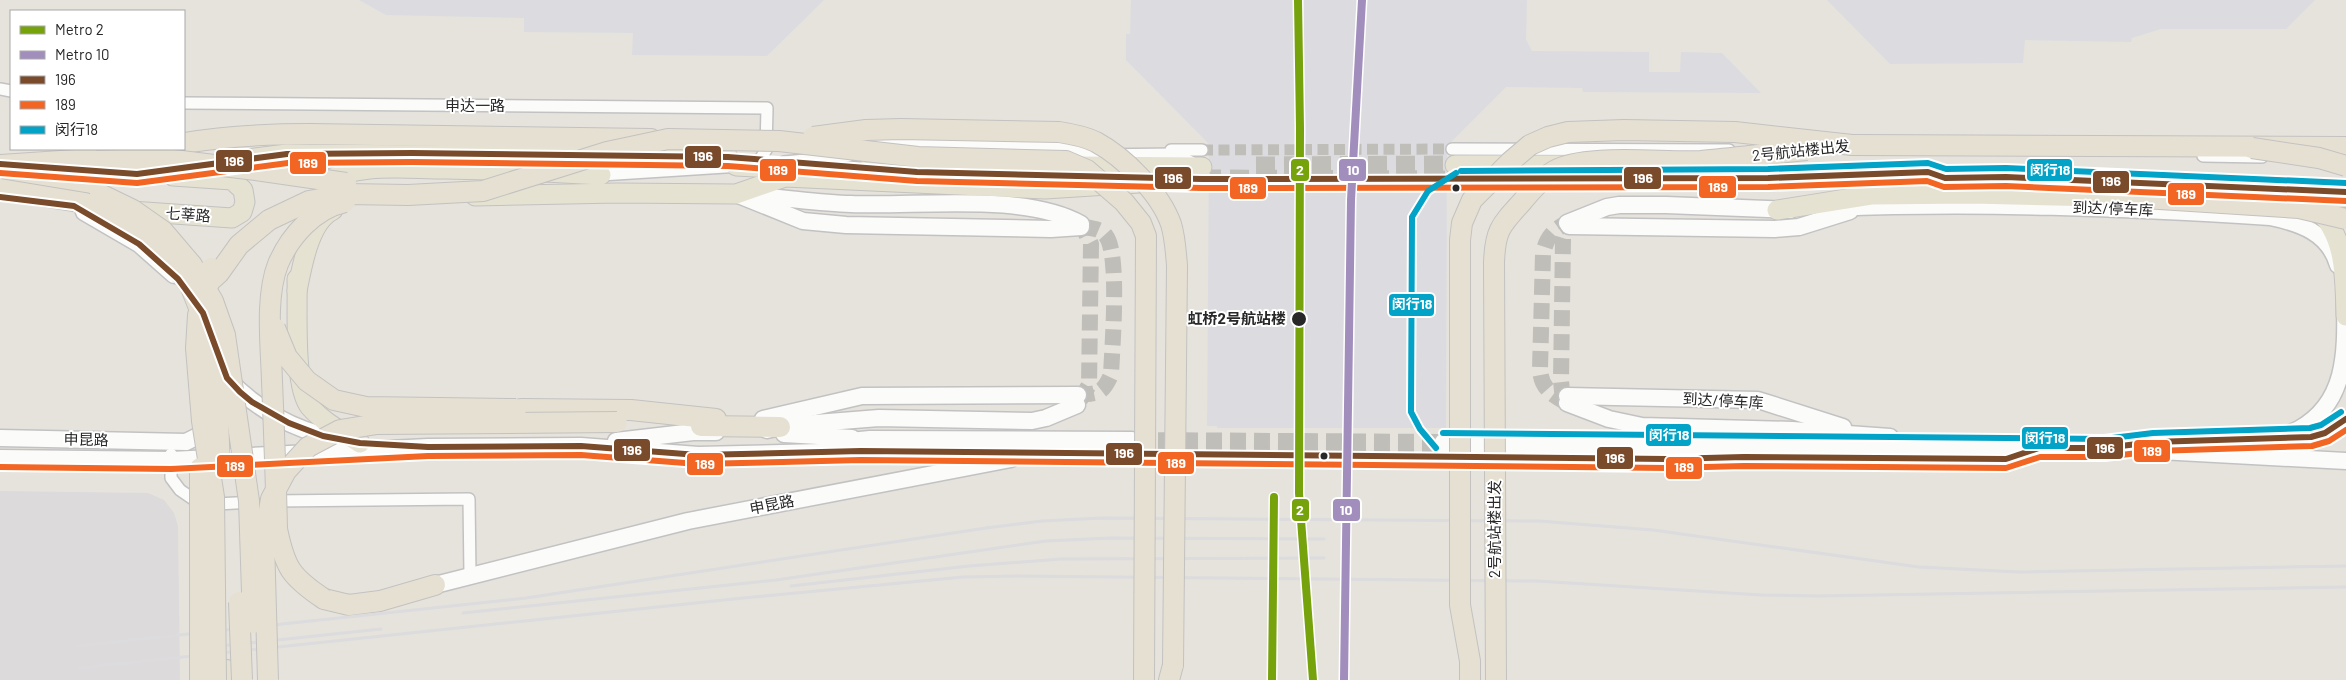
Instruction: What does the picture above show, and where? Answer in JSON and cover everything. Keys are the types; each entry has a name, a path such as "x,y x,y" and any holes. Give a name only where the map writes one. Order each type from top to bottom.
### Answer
{"highway":[{"path":"185,143 228,137 300,134 668,140 773,137 901,129 1068,133 1095,141 1135,174 1158,199 1171,225 1177,266 1171,675"},
{"path":"1471,674 1460,605 1460,240 1462,223 1472,200 1530,145 1548,137 1568,132 1624,130 1735,132 1852,145"},
{"path":"773,137 918,157 1066,161 1087,170 1134,213 1146,236 1147,265 1144,680"},
{"path":"209,282 219,273 239,245 269,220 309,201 347,194 448,194 483,191 607,152 668,140"},
{"name":"2号航站楼出发","path":"1496,680 1494,263 1496,240 1499,228 1553,171 1567,165 1592,162 1700,161 1852,145 2252,152"},
{"path":"2252,152 2346,147"},
{"path":"79,161 146,150"},
{"path":"2252,152 2319,158 2346,166"},
{"path":"0,165 79,161 164,160 256,170 346,184"},
{"path":"0,176 59,184 100,194 134,210 162,231 192,265 213,301 225,335 249,501 254,680"},
{"path":"228,678 214,497 202,421 196,348 198,315 209,282 211,266 228,240 264,207 306,190 346,184 475,182"},
{"path":"0,189 85,203 128,224 161,249 190,285 212,341 218,393 228,678"},
{"path":"376,195 338,204 313,217 290,240 277,266 271,292 271,317 278,529 283,558 301,584 324,599 349,605 380,601 435,585"},
{"path":"2144,198 2346,197"},
{"path":"2144,198 2299,208 2346,219"},
{"path":"271,317 286,357 307,381 334,400 366,407 631,410 686,418 716,419"},
{"path":"228,678 234,393"},
{"path":"681,424 716,419"},
{"path":"200,680 199,498 202,421"},
{"path":"268,680 264,540 271,499 286,471 308,447 340,430 377,424 617,422 780,427"}],"main road":[{"name":"七莘路","path":"137,174 287,154 732,162 800,169 1202,165"},
{"path":"1456,164 1812,165 1891,163 1945,178 2006,177 2346,192"},
{"path":"1456,164 1768,178 1928,172"},
{"name":"七莘路","path":"0,165 232,180 243,190 246,202 242,212 232,218 74,206 0,197"},
{"path":"917,172 1202,165"},
{"path":"736,194 785,177 1045,189 1202,165"},
{"path":"360,443 326,422 309,406 300,384 297,254 301,221 309,200 323,182 346,172 374,168 601,175"},
{"path":"550,183 601,175"},
{"path":"1913,195 2006,177"},
{"path":"1768,178 1872,201"},
{"path":"475,182 550,183 618,193"},
{"path":"2269,439 2298,430 2327,409 2343,377 2346,316 2343,255 2335,230 2324,214 2306,201 2272,189"},
{"path":"298,291 306,250 317,226 326,213 345,204 374,197 618,193 736,194 851,204 983,204 1052,210 1081,226 1051,229 846,225 803,221 736,194"},
{"name":"到达/停车库","path":"1778,210 1619,205 1607,207 1567,225 1776,229 1799,227 1872,201 1913,195 2144,198"},
{"path":"1778,210 1872,201"},
{"name":"到达/停车库","path":"1872,201 2112,208 2270,217 2294,222 2311,230 2326,242 2335,255 2344,295 2346,316"},
{"path":"74,206 139,244 178,279 203,313 227,378 252,402 289,423 323,436 360,443 428,447"},
{"name":"申昆路","path":"0,438 186,442 200,435 213,416 217,385 214,346"},
{"name":"申昆路","path":"581,446 693,432 756,433 780,427 879,418 1032,422 1046,418 1077,400 862,396 762,420 716,419"},
{"name":"到达/停车库","path":"1874,436 1758,400 1567,399 1609,419 1642,426 1792,430 2006,448"},
{"path":"2105,448 2153,442 2312,437 2325,433 2346,419"},
{"path":"756,433 870,438"},
{"name":"申昆路","path":"435,585 688,521 1020,457 1113,453 1132,447 870,438 804,446 781,454"},
{"name":"申昆路","path":"0,458 171,460 428,447 581,446 698,455 861,451 1113,453"},
{"path":"1667,459 1715,446"},
{"path":"2039,448 2006,459 1744,456 1667,459 1442,449 1715,446 2105,448 2346,460"}],"street":[{"name":"申达一路","path":"185,103 767,108 773,137"},
{"path":"773,137 771,146 778,150 840,142 1071,148 1093,155 1176,154 1202,165"},
{"path":"757,164 773,137"},
{"path":"883,143 883,155"},
{"path":"601,175 732,162 757,164 841,156 952,151 1042,152"},
{"path":"1122,151 1202,165"},
{"path":"1456,164 1989,152 2252,152 2346,162"},
{"path":"171,442 171,478 180,490 196,501 210,503 470,499 470,575"}],"shaded area":[{"path":"359,0 824,0 767,56 632,55 633,33 524,32 524,18 386,15"},
{"path":"1131,0 1527,0 1526,39 1532,51 1649,52 1649,72 1680,72 1681,52 1722,53 1761,93 1583,92 1582,88 1506,87 1447,146 1446,428 1217,428 1217,426 1207,426 1209,144 1126,60 1126,34 1130,34"},
{"path":"1827,0 2315,0 2286,29 2161,29 2132,38 2131,42 2025,40 2023,63 1890,64"},
{"path":"0,491 148,493 164,500 174,513 178,526 180,680 0,680"}],"tunnel":[{"path":"1202,150 1452,149"},
{"path":"793,162 885,170"},
{"path":"1256,166 1455,165"},
{"path":"1202,179 1461,180"},
{"path":"1567,223 1551,235 1546,243 1543,254 1540,369 1542,381 1548,390 1567,403"},
{"path":"1080,400 1089,385 1091,244 1081,224"},
{"path":"1567,226 1563,239 1561,381 1562,391 1567,396"},
{"path":"1078,395 1099,392 1111,375 1114,302 1113,262 1106,236 1098,230 1081,227"},
{"path":"1134,440 1443,442"},
{"path":"1134,454 1441,456"}],"railway":[{"path":"77,646 526,598 986,528 1042,521 1102,518 1539,521 1653,530 1919,567 2019,572 2346,566"},
{"path":"463,613 776,580 1046,541 1111,538 1324,539"},
{"path":"791,586 969,566 1061,559 1324,558"},
{"path":"79,668 743,598 963,577 1537,581 1761,595 1818,596 2346,587"},
{"path":"220,646 381,629"}],"metro line":[{"name":"2","path":"1298,0 1300,128 1299,493 1313,680"},
{"name":"10","path":"1344,680 1351,200 1362,0"},
{"name":"2","path":"1272,680 1274,497"}],"transit line":[{"name":"196","path":"0,164 137,174 287,154 412,153 728,157 917,172 1202,179 1768,178 1928,172 1945,178 2006,177 2346,192"},
{"name":"189","path":"0,173 137,183 288,163 412,162 728,166 917,181 1202,188 1768,187 1927,181 1944,187 2006,186 2346,201"},
{"name":"闵行18","path":"1461,171 1768,169 1928,163 1946,169 2006,168 2346,183"},
{"name":"闵行18","path":"1436,448 1420,429 1411,412 1412,217 1428,191 1456,173"},
{"name":"196","path":"0,197 74,206 139,244 178,279 203,313 227,378 240,392 252,402 289,423 323,436 360,443 428,447 581,446 698,455 861,451 1667,459 1744,457 2006,459 2039,448 2105,448 2153,442 2311,437 2325,433 2346,419"},
{"name":"闵行18","path":"1443,433 2104,439 2153,433 2310,428 2321,425 2341,412"},
{"name":"189","path":"0,467 171,469 428,456 581,455 698,464 861,460 1667,468 1744,466 2006,468 2040,457 2105,457 2154,451 2312,446 2329,441 2346,430"}],"place":[{"name":"虹桥2号航站楼","path":"1299,319"}]}
